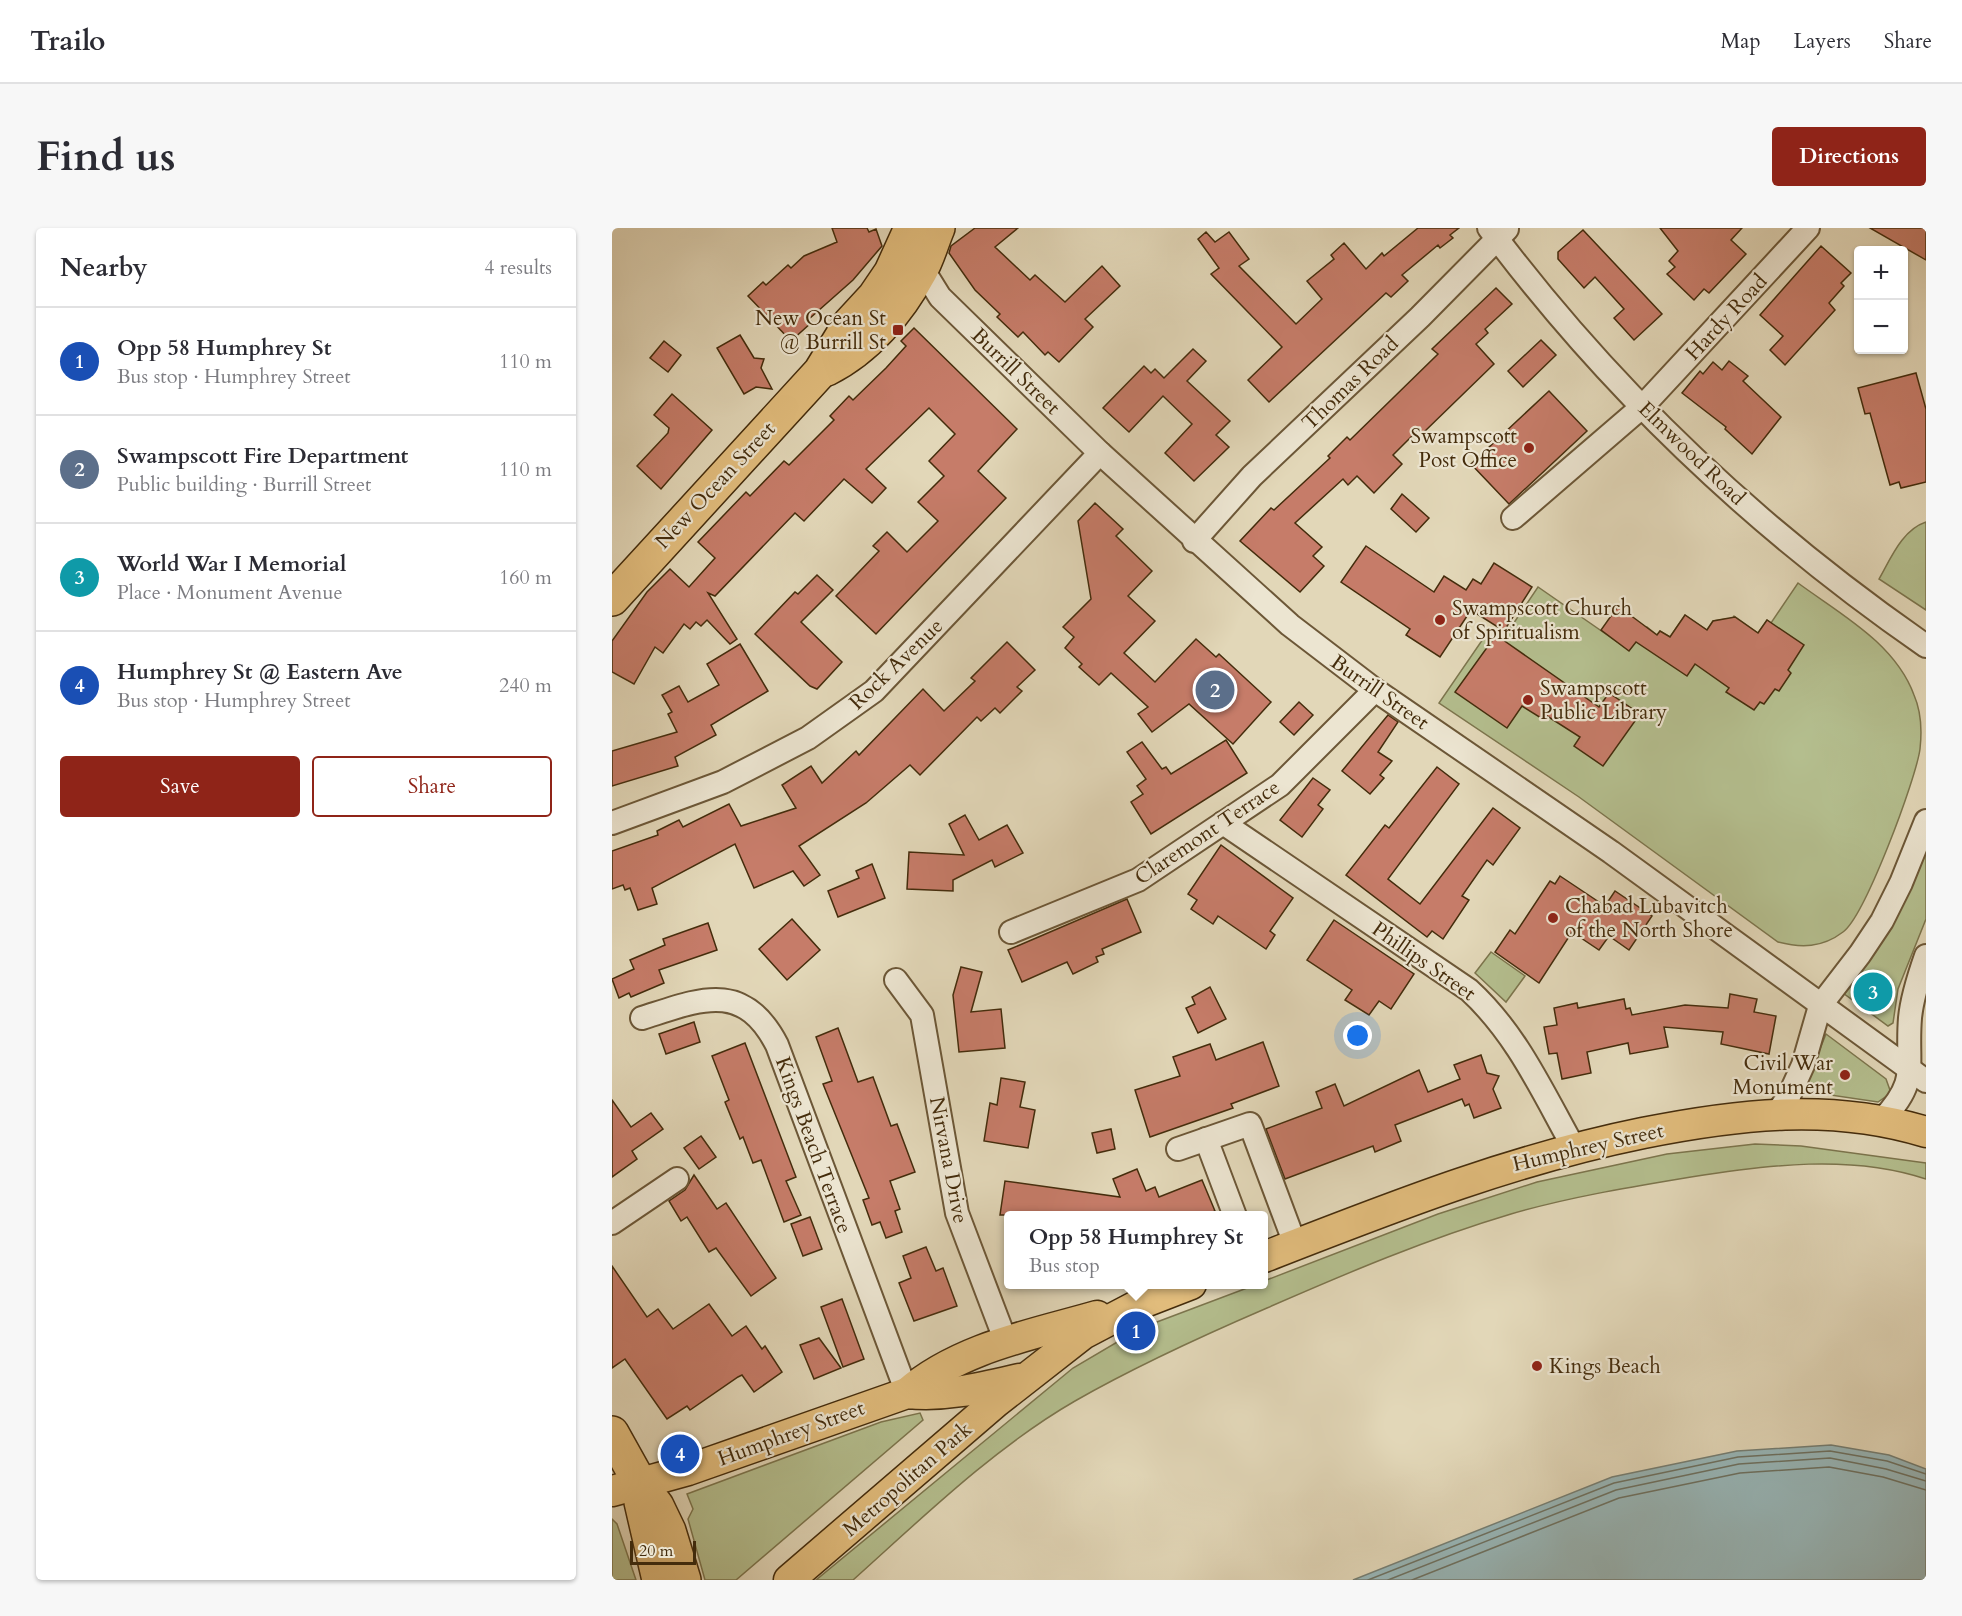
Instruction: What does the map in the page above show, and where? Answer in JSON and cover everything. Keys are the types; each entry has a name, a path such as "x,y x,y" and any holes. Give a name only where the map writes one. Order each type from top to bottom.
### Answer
{"highway":[{"name":"New Ocean Street","path":"820,372 848,358 866,343 891,315 921,270 938,228"},
{"name":"New Ocean Street","path":"612,599 820,372 850,323 874,297 891,272 907,231"},
{"path":"612,1433 626,1488 641,1507 659,1580"},
{"path":"626,1488 657,1506 669,1531 684,1580"}],"main road":[{"name":"Humphrey Street","path":"1268,1255 1490,1172 1574,1148 1714,1119 1777,1113 1882,1120 1926,1132"},
{"name":"Humphrey Street","path":"907,1394 929,1374 1006,1342 1143,1303 1178,1289"},
{"name":"Humphrey Street","path":"626,1488 907,1394 930,1396 962,1393 1025,1378 1083,1334 1143,1303"},
{"name":"Metropolitan Park","path":"789,1580 1025,1378"}],"street":[{"name":"Hardy Road","path":"1513,518 1643,406 1808,228"},
{"name":"Burrill Street","path":"907,231 921,270 939,297 1194,541 1290,625 1375,690 1602,846 1918,1076"},
{"name":"Elmwood Road","path":"1498,231 1584,344 1720,482 1796,549 1926,646"},
{"name":"Thomas Road","path":"1194,541 1252,476 1420,317 1498,231"},
{"name":"Rock Avenue","path":"612,823 723,782 808,738 874,691 1100,453"},
{"name":"Claremont Terrace","path":"1011,932 1138,880 1224,823 1280,785 1375,690"},
{"path":"1777,1113 1789,1096 1803,1065 1820,1006 1882,921 1901,883 1926,821"},
{"name":"Phillips Street","path":"1224,823 1469,990 1510,1034 1574,1148"},
{"path":"1882,1120 1899,1103 1918,1076 1910,1019 1914,994 1926,956"},
{"name":"Nirvana Drive","path":"896,980 922,1015 957,1213 1006,1342"},
{"name":"Kings Beach Terrace","path":"642,1018 697,1001 717,998 734,1001 754,1011 768,1026 907,1394"},
{"path":"1178,1149 1250,1124 1295,1244"},
{"path":"1206,1139 1233,1211"},
{"path":"612,1223 677,1179"}],"green space":[{"path":"1926,522 1926,610 1879,579 1904,538 1910,531"},
{"path":"1798,583 1865,631 1894,660 1914,695 1921,735 1916,765 1900,816 1864,901 1843,932 1819,944 1803,946 1778,942 1579,797 1439,703 1485,636 1499,645 1538,587 1629,650 1647,627 1657,635 1660,631 1670,637 1685,615 1707,630 1713,621 1726,619 1731,621 1734,616 1758,633 1767,620 1771,623"},
{"path":"1926,847 1926,919 1898,989 1893,1023 1888,1026 1843,993"},
{"path":"1491,952 1525,976 1506,1002 1475,973"},
{"path":"1826,1034 1886,1079 1891,1093 1878,1102 1803,1091"},
{"path":"1755,1144 1801,1146 1926,1163 1926,1179 1868,1166 1839,1164 1749,1169 1578,1197 1511,1214 1449,1234 1357,1269 1243,1319 1098,1388 1045,1419 1016,1440 932,1509 853,1580 816,1580 1073,1368 1141,1328 1244,1289 1268,1289 1268,1279 1438,1214 1537,1182 1667,1154"},
{"path":"920,1413 923,1420 736,1580 705,1580 688,1519 693,1509 687,1494 881,1422"},
{"path":"612,1519 617,1524 636,1580 612,1580"}],"water":[{"path":"1831,1445 1889,1455 1926,1469 1926,1580 1353,1580 1612,1477 1737,1451"}],"building":[{"path":"832,228 867,228 869,232 876,229 882,246 853,280 809,319 812,322 791,341 748,296 763,282 766,285 788,265 791,268 804,256 837,242"},
{"path":"975,228 1018,228 995,247 1030,280 1035,275 1065,302 1102,266 1120,286 1085,319 1093,327 1059,362 1048,352 1045,355 1023,332 1018,337 997,317 1000,314 975,290 949,253 951,246"},
{"path":"1418,228 1459,228 1450,235 1453,238 1440,248 1438,245 1402,275 1408,281 1391,297 1386,293 1269,402 1248,380 1282,347 1211,274 1219,268 1198,239 1206,232 1215,242 1229,232 1249,259 1239,266 1296,324 1322,299 1307,281 1334,259 1331,255 1344,243 1366,269 1382,253 1384,256"},
{"path":"1660,228 1742,228 1731,240 1746,254 1709,293 1704,289 1694,300 1667,274 1675,267 1669,261 1678,251"},
{"path":"1870,228 1926,228 1926,260 1908,250 1908,246 1902,246"},
{"path":"1583,230 1662,314 1634,340 1614,318 1624,309 1595,277 1584,288 1558,259 1558,252"},
{"path":"1821,246 1851,273 1841,283 1844,286 1829,303 1835,310 1785,365 1770,350 1783,336 1760,315"},
{"path":"1496,288 1512,304 1485,329 1488,333 1476,344 1494,364 1423,433 1419,429 1393,455 1402,464 1374,493 1357,476 1348,485 1343,479 1295,523 1322,547 1313,556 1324,566 1300,592 1240,541 1271,508 1274,510 1330,458 1328,456 1347,437 1350,440 1438,354 1432,349"},
{"path":"914,328 1017,429 978,471 1006,498 876,634 836,596 879,551 873,546 887,532 907,552 938,521 918,502 944,476 929,461 955,434 929,408 866,469 886,488 872,503 844,479 804,521 795,513 715,596 708,593 737,639 730,644 707,620 701,626 696,622 690,629 684,624 663,653 655,647 634,684 612,672 612,641 647,592 670,569 689,587 715,558 698,542 746,492 750,496 784,461 789,465 834,420 830,416 849,396 853,400 886,368 906,346 901,341"},
{"path":"740,335 754,358 764,359 761,368 772,389 756,387 744,394 717,348"},
{"path":"1541,340 1556,355 1523,387 1508,371"},
{"path":"664,341 681,355 668,372 650,358"},
{"path":"1193,349 1206,361 1187,381 1230,421 1216,435 1229,447 1194,481 1165,453 1192,424 1163,396 1129,432 1103,408 1144,366 1151,373 1155,369 1164,378"},
{"path":"1729,361 1748,376 1743,381 1781,417 1752,454 1725,429 1726,427 1682,393 1700,371 1703,374 1713,362 1722,370"},
{"path":"1916,373 1926,409 1926,482 1901,488 1899,482 1890,485 1870,413 1865,414 1858,388"},
{"name":"Swampscott Post Office","path":"1549,391 1587,431 1509,504 1471,464"},
{"path":"672,394 712,430 661,489 637,466 668,433 669,428 654,415"},
{"path":"1402,494 1429,518 1416,532 1391,509"},
{"path":"1095,503 1123,529 1116,536 1152,571 1128,596 1155,621 1124,653 1155,682 1196,639 1216,657 1219,654 1271,702 1233,744 1189,704 1152,732 1138,714 1148,707 1111,673 1099,685 1079,667 1082,664 1065,648 1074,637 1063,627 1091,599 1078,521"},
{"path":"1366,546 1434,592 1444,576 1466,590 1473,579 1481,584 1494,563 1532,587 1504,631 1471,610 1440,657 1406,635 1410,629 1341,582"},
{"path":"817,575 833,590 801,622 842,662 817,689 810,686 755,634 795,592 798,594"},
{"path":"1618,606 1657,635 1660,631 1670,637 1685,615 1707,630 1713,621 1735,617 1758,633 1767,620 1804,645 1788,670 1791,673 1779,691 1775,689 1764,704 1760,702 1754,710 1726,692 1729,688 1695,664 1687,676 1636,642 1629,651 1601,630"},
{"name":"Swampscott Public Library","path":"1496,635 1599,707 1609,693 1640,714 1603,766 1574,746 1580,737 1544,714 1541,718 1522,706 1507,728 1455,692"},
{"path":"1007,642 1035,670 1017,687 1022,691 1000,713 995,708 981,721 977,717 920,775 910,765 866,803 799,846 820,875 804,886 793,871 754,888 735,844 652,888 657,904 638,910 630,888 625,890 623,885 612,889 612,851 658,835 657,831 679,820 683,827 729,804 741,826 796,808 782,785 811,766 822,783 856,751 859,755 923,689 944,711 975,681 971,678"},
{"path":"740,644 768,691 711,725 716,735 675,757 678,766 612,786 612,751 677,732 668,714 672,712 662,695 679,686 688,702 719,685 707,664"},
{"path":"1299,702 1313,715 1294,735 1280,722"},
{"path":"1388,715 1398,722 1378,752 1392,761 1380,775 1384,778 1370,794 1342,771"},
{"path":"1226,740 1247,773 1151,834 1131,802 1143,794 1137,786 1146,779 1127,752 1142,742 1162,769 1166,767 1171,774"},
{"path":"1437,767 1459,784 1388,879 1420,904 1493,808 1520,828 1493,865 1487,860 1462,896 1469,900 1443,939 1432,931 1427,937 1346,875 1385,825 1389,828"},
{"path":"1313,778 1330,790 1318,805 1323,809 1302,837 1280,820"},
{"path":"965,815 979,840 1007,825 1023,853 995,867 992,860 953,880 953,891 907,889 909,852 964,855 949,824"},
{"path":"1221,845 1293,898 1270,931 1275,935 1266,949 1218,916 1213,924 1191,909 1197,900 1188,894"},
{"path":"872,864 885,898 838,917 828,891 859,878 856,871"},
{"name":"Chabad Lubavitch of the North Shore","path":"1560,876 1605,906 1615,891 1652,916 1629,950 1609,936 1599,950 1572,932 1539,983 1495,952 1510,930 1515,934 1550,881 1555,884"},
{"path":"1127,899 1141,932 1102,949 1104,954 1096,957 1098,962 1073,974 1067,962 1022,982 1008,950"},
{"path":"792,919 820,950 787,980 759,949"},
{"path":"1334,920 1414,974 1391,1009 1379,1001 1369,1015 1345,1000 1352,990 1307,960"},
{"path":"708,923 717,950 659,970 664,983 631,997 629,993 619,998 612,979 634,969 630,960 665,945 663,939"},
{"path":"961,967 982,972 971,1012 1001,1009 1005,1048 959,1052 953,995"},
{"path":"1210,987 1226,1019 1198,1033 1186,1008 1195,1004 1192,997"},
{"path":"1730,994 1757,999 1754,1012 1776,1016 1769,1054 1721,1044 1723,1032 1664,1027 1668,1047 1630,1054 1628,1043 1587,1052 1591,1073 1562,1079 1557,1053 1549,1054 1544,1027 1557,1025 1554,1008 1577,1003 1578,1008 1624,999 1626,1009 1630,1008 1632,1015 1685,1005 1728,1008"},
{"path":"694,1022 700,1042 666,1054 659,1034"},
{"path":"838,1028 858,1082 873,1077 891,1126 897,1124 915,1172 890,1181 900,1209 895,1211 902,1232 886,1238 880,1222 872,1225 863,1200 869,1198 823,1084 832,1081 816,1037"},
{"path":"1263,1042 1279,1086 1231,1104 1233,1108 1150,1137 1135,1090 1180,1076 1173,1057 1210,1044 1216,1060"},
{"path":"745,1043 796,1177 786,1181 801,1215 784,1222 761,1160 753,1163 743,1137 740,1139 725,1102 729,1100 712,1056"},
{"path":"1481,1055 1487,1073 1499,1076 1493,1089 1501,1108 1474,1118 1469,1104 1465,1106 1462,1099 1395,1125 1401,1141 1375,1152 1373,1146 1285,1179 1266,1129 1322,1108 1316,1092 1335,1084 1344,1106 1419,1070 1428,1092 1460,1079 1454,1065"},
{"path":"1001,1078 1025,1082 1020,1107 1035,1110 1028,1148 984,1141 990,1103 997,1105"},
{"path":"612,1100 631,1127 651,1113 663,1129 632,1151 637,1159 612,1177"},
{"path":"1111,1129 1115,1149 1097,1153 1092,1133"},
{"path":"701,1136 716,1157 699,1169 684,1148"},
{"path":"1137,1169 1146,1191 1155,1187 1159,1197 1202,1180 1215,1211 1004,1211 1004,1215 1000,1215 1005,1181 1120,1197 1113,1179"},
{"path":"694,1175 717,1209 726,1203 776,1278 751,1296 716,1248 709,1252 687,1217 681,1221 669,1201 685,1190"},
{"path":"810,1217 822,1249 803,1256 791,1224"},
{"path":"926,1247 936,1271 943,1268 957,1306 914,1321 899,1283 911,1278 903,1256"},
{"path":"612,1266 647,1317 658,1309 673,1329 709,1304 732,1336 746,1326 762,1349 765,1346 782,1372 754,1392 742,1375 690,1410 687,1406 667,1419 625,1359 612,1368"},
{"path":"842,1299 864,1359 843,1367 821,1307"},
{"path":"819,1338 841,1368 814,1379 800,1345"}],"place":[{"name":"New Ocean St @ Burrill St","path":"898,330"},
{"name":"Swampscott Post Office","path":"1529,448"},
{"name":"Swampscott Church of Spiritualism","path":"1440,620"},
{"name":"Swampscott Fire Department","path":"1215,690"},
{"name":"Swampscott Public Library","path":"1528,700"},
{"name":"Chabad Lubavitch of the North Shore","path":"1553,918"},
{"name":"World War I Memorial","path":"1873,992"},
{"name":"Civil War Monument","path":"1845,1075"},
{"name":"Opp 58 Humphrey St","path":"1136,1331"},
{"name":"Kings Beach","path":"1537,1366"},
{"name":"Humphrey St @ Eastern Ave","path":"680,1454"}]}
